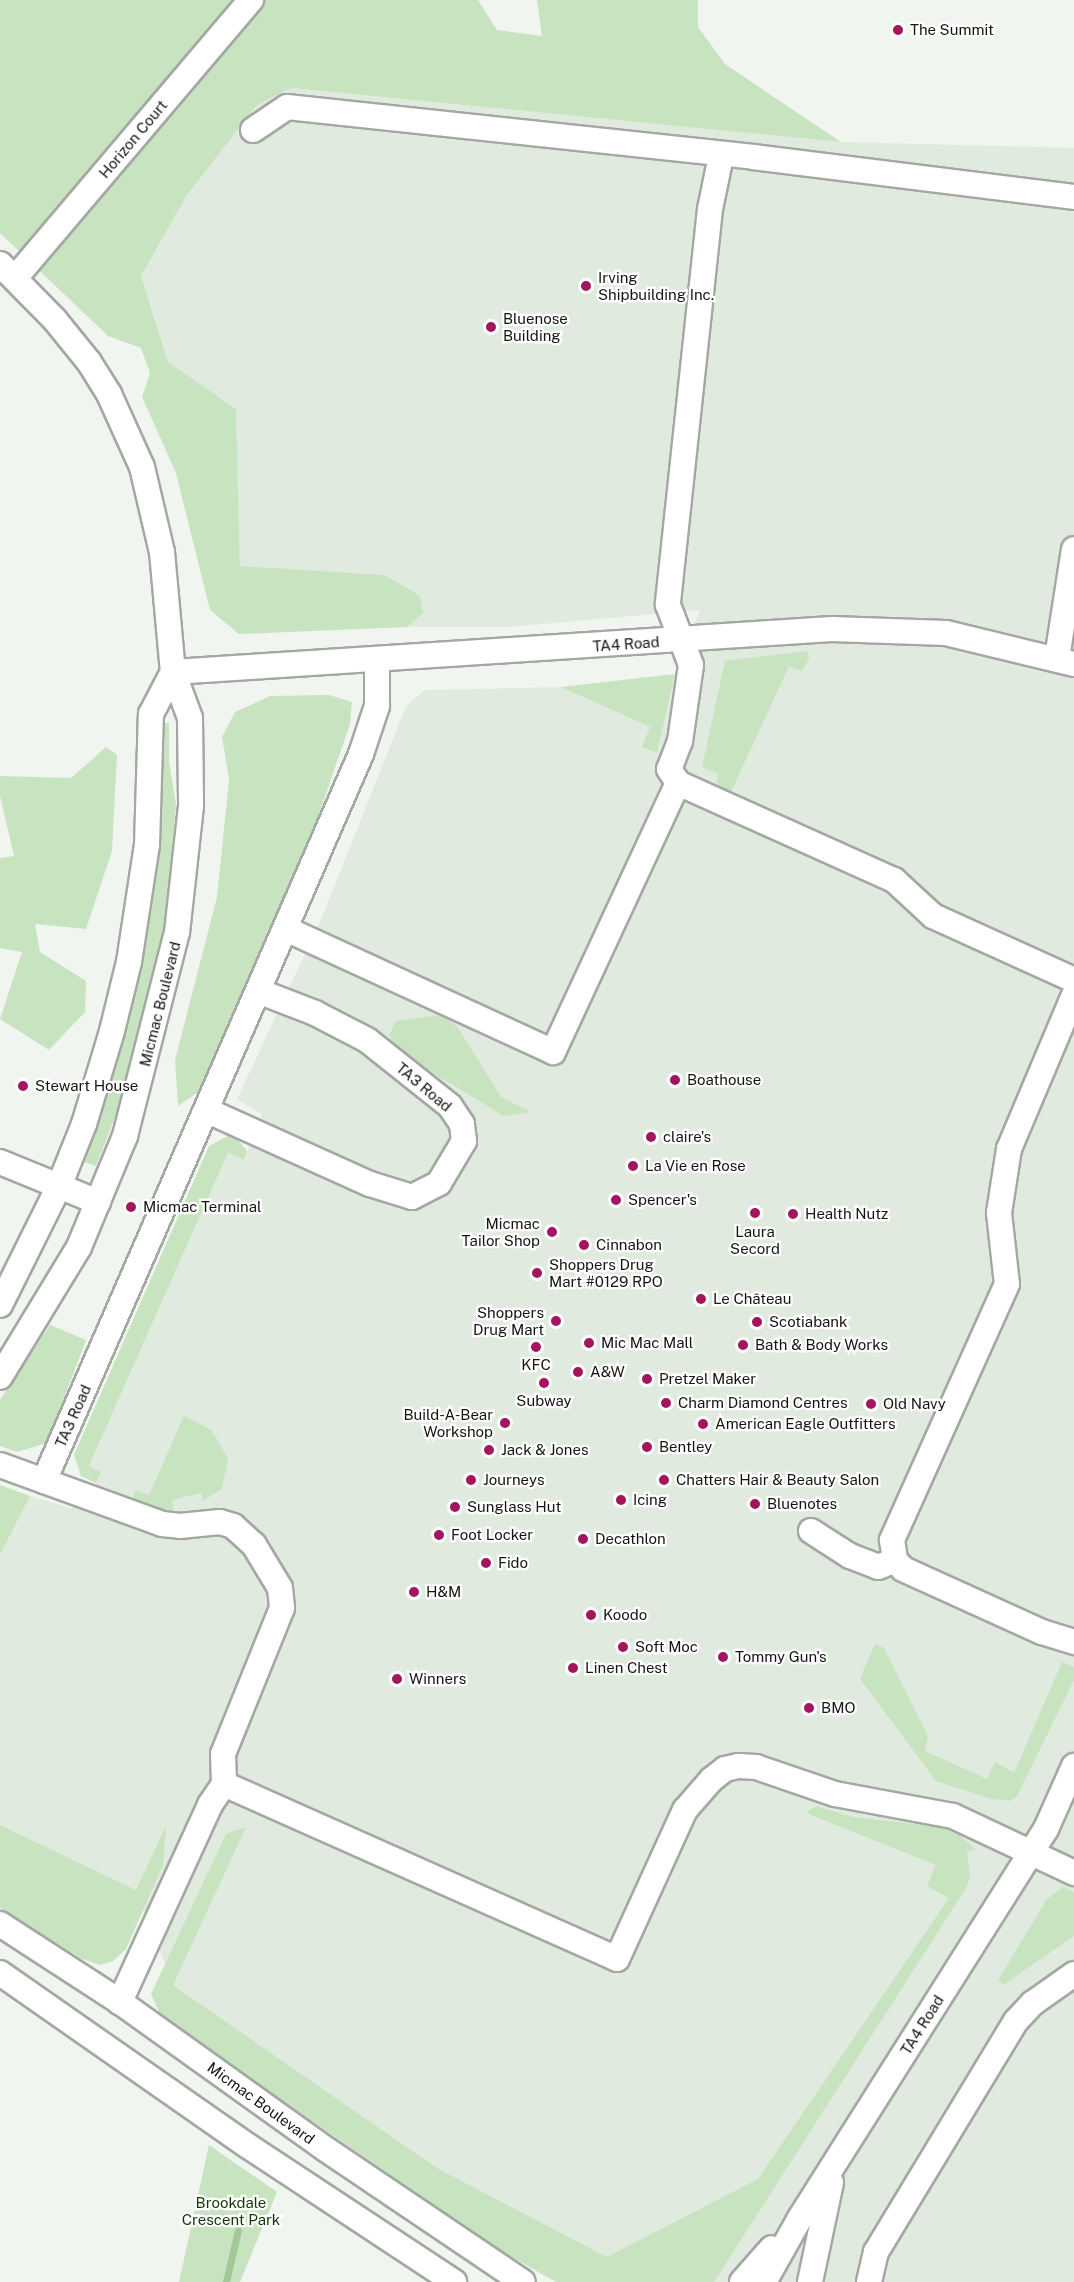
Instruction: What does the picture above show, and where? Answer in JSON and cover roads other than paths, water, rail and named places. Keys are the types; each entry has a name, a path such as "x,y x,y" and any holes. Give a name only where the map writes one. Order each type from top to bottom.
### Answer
{"street":[{"name":"Horizon Court","path":"7,271 251,0"},
{"path":"253,130 287,107 721,156 753,157 1074,197"},
{"path":"721,156 710,209 668,605 692,664 680,741 669,769 678,783 875,869 905,888 933,916 1074,980"},
{"name":"Micmac Boulevard","path":"0,1377 79,1248 125,1136 150,1048 184,885 191,806 190,718 173,672 162,552 142,467 109,394 89,362 7,271"},
{"path":"1065,661 1074,549"},
{"name":"TA4 Road","path":"173,672 832,629 906,630 973,638 1065,661"},
{"name":"TA3 Road","path":"44,1481 208,1111 365,744 377,706 377,660"},
{"path":"0,1305 60,1184 84,1124 129,962 147,845 151,714 173,672"},
{"path":"286,929 553,1052 678,783"},
{"name":"TA3 Road","path":"208,1111 370,1184 412,1197 439,1183 464,1141 462,1124 450,1106 367,1040 315,1013 258,991"},
{"path":"1074,994 1009,1149 999,1213 1007,1284 892,1540 895,1560 903,1569 937,1586 1074,1642"},
{"path":"0,1162 60,1184 98,1202"},
{"path":"0,1465 162,1524 180,1526 220,1522 233,1526 269,1566 280,1588 282,1608 223,1754 224,1784 210,1805 120,2002"},
{"path":"811,1531 850,1556 878,1567 895,1560"},
{"name":"TA4 Road","path":"764,2282 800,2218 834,2168 1028,1851 1046,1829 1074,1766"},
{"path":"224,1784 617,1959 685,1810 725,1769 756,1767 835,1794 934,1811 982,1827 1074,1873"},
{"name":"Micmac Boulevard","path":"0,1924 120,2002 347,2164 524,2282"},
{"path":"0,1973 248,2146 454,2282"},
{"path":"869,2282 876,2252 1016,2021 1033,2003 1074,1974"},
{"path":"810,2282 834,2168"},
{"path":"742,2282 800,2218"}],"waterway":[{"path":"226,2282 238,2230"}],"place":[{"name":"The Summit","path":"898,30"},
{"name":"Irving Shipbuilding Inc.","path":"586,286"},
{"name":"Bluenose Building","path":"491,327"},
{"name":"Boathouse","path":"675,1080"},
{"name":"Stewart House","path":"23,1086"},
{"name":"claire's","path":"651,1137"},
{"name":"La Vie en Rose","path":"633,1166"},
{"name":"Spencer's","path":"616,1200"},
{"name":"Micmac Terminal","path":"131,1207"},
{"name":"Laura Secord","path":"755,1213"},
{"name":"Health Nutz","path":"793,1214"},
{"name":"Micmac Tailor Shop","path":"552,1232"},
{"name":"Cinnabon","path":"584,1245"},
{"name":"Shoppers Drug Mart #0129 RPO","path":"537,1273"},
{"name":"Le Château","path":"701,1299"},
{"name":"Shoppers Drug Mart","path":"556,1321"},
{"name":"Scotiabank","path":"757,1322"},
{"name":"Mic Mac Mall","path":"589,1343"},
{"name":"Bath & Body Works","path":"743,1345"},
{"name":"KFC","path":"536,1347"},
{"name":"A&W","path":"578,1372"},
{"name":"Pretzel Maker","path":"647,1379"},
{"name":"Subway","path":"544,1383"},
{"name":"Charm Diamond Centres","path":"666,1403"},
{"name":"Old Navy","path":"871,1404"},
{"name":"Build-A-Bear Workshop","path":"505,1423"},
{"name":"American Eagle Outfitters","path":"703,1424"},
{"name":"Bentley","path":"647,1447"},
{"name":"Jack & Jones","path":"489,1450"},
{"name":"Journeys","path":"471,1480"},
{"name":"Chatters Hair & Beauty Salon","path":"664,1480"},
{"name":"Icing","path":"621,1500"},
{"name":"Bluenotes","path":"755,1504"},
{"name":"Sunglass Hut","path":"455,1507"},
{"name":"Foot Locker","path":"439,1535"},
{"name":"Decathlon","path":"583,1539"},
{"name":"Fido","path":"486,1563"},
{"name":"H&M","path":"414,1592"},
{"name":"Koodo","path":"591,1615"},
{"name":"Soft Moc","path":"623,1647"},
{"name":"Tommy Gun's","path":"723,1657"},
{"name":"Linen Chest","path":"573,1668"},
{"name":"Winners","path":"397,1679"},
{"name":"BMO","path":"809,1708"}],"park label":[{"name":"Brookdale Crescent Park","path":"231,2210"}]}
